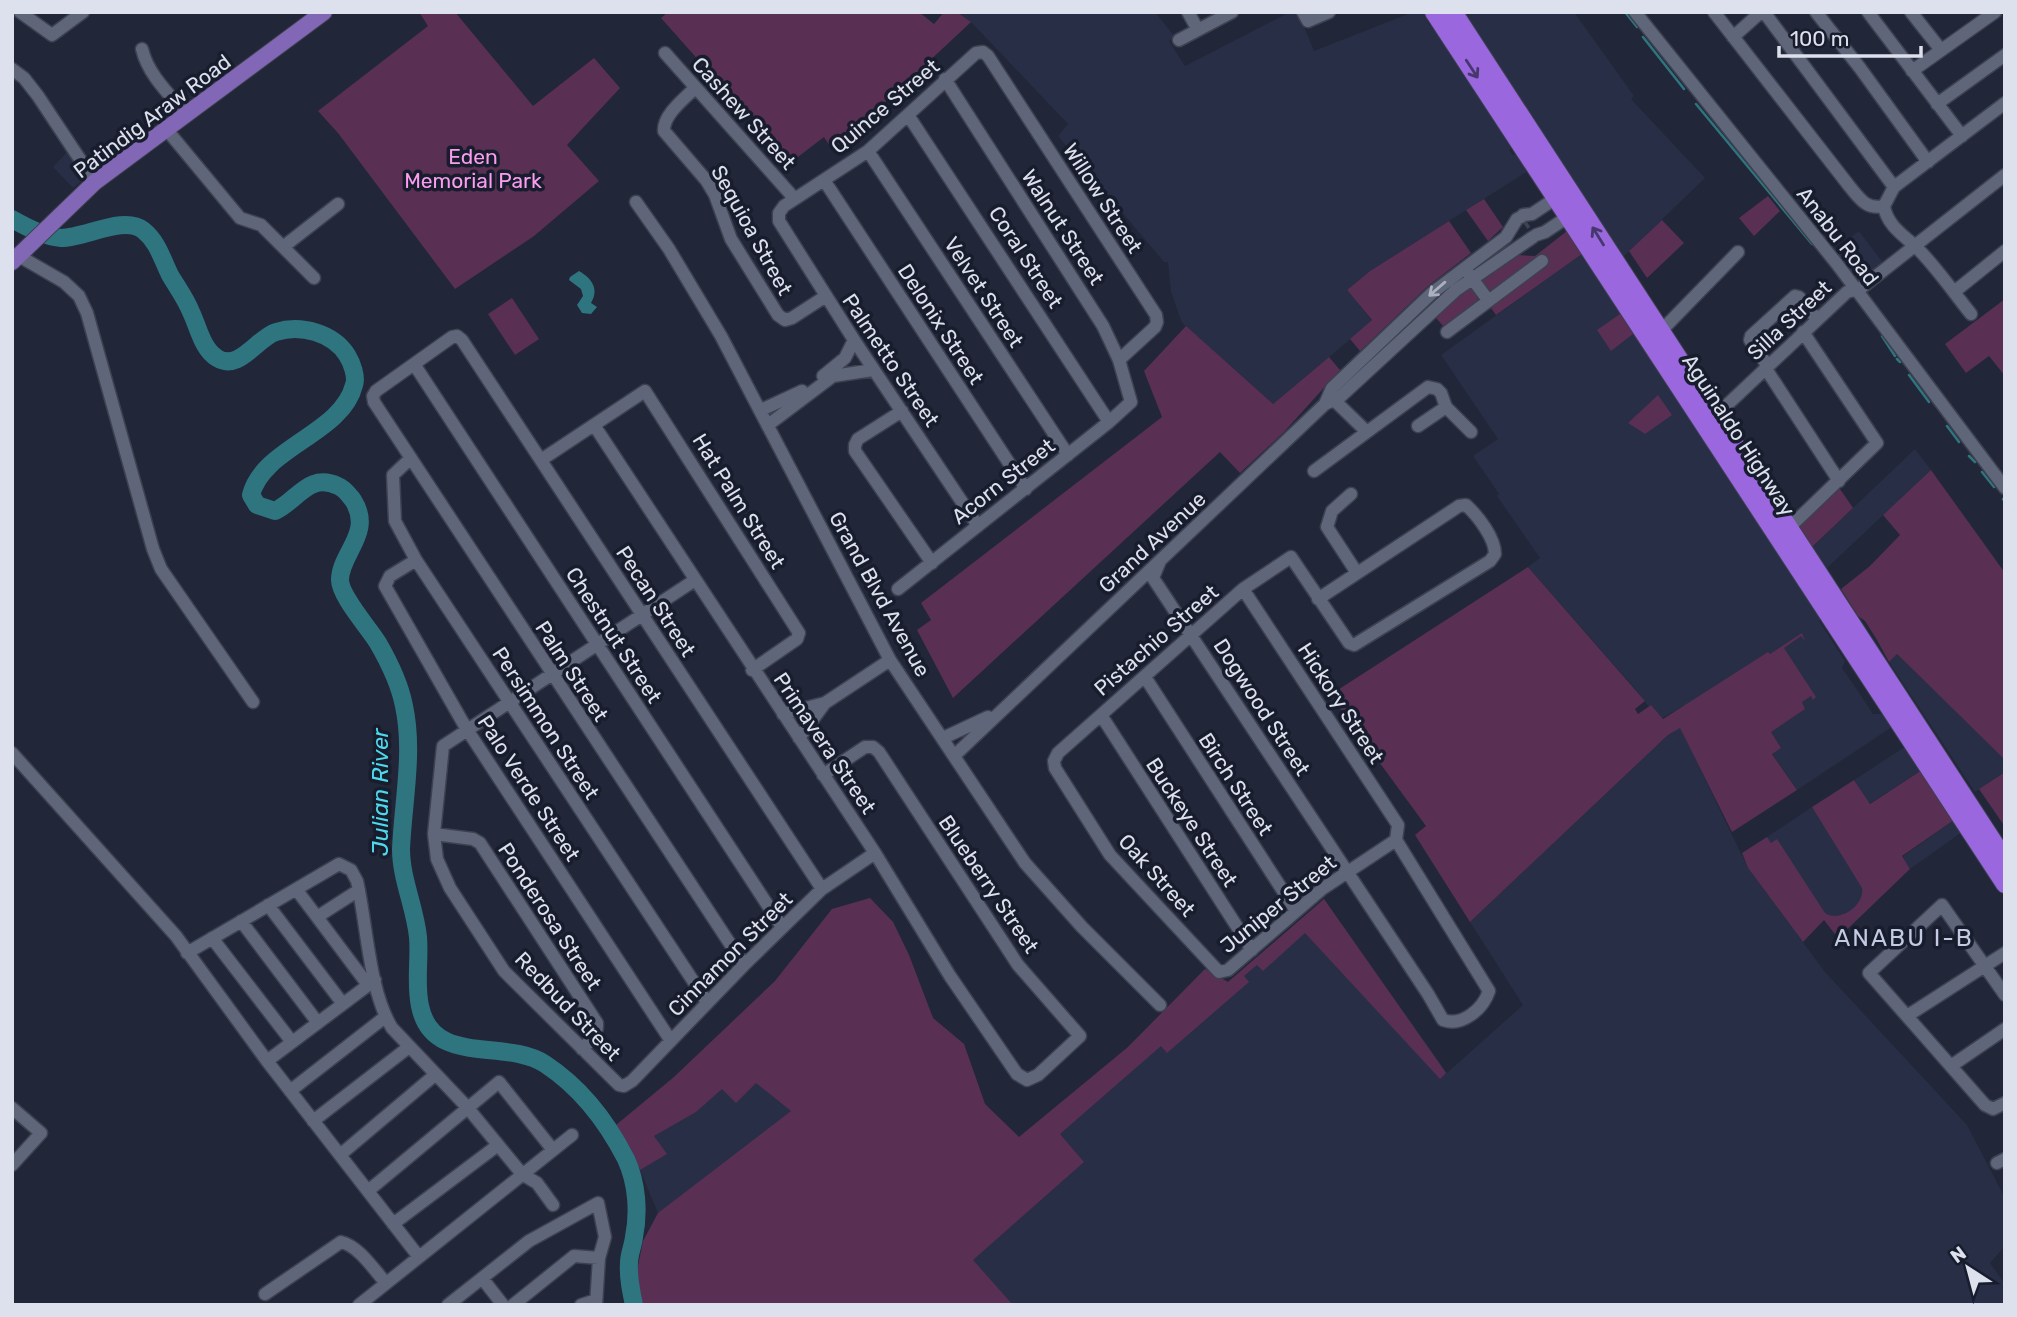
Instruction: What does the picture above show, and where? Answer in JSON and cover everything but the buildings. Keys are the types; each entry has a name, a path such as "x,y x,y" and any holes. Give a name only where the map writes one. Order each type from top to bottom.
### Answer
{"highway":[{"name":"Aguinaldo Highway","path":"1434,12 1556,198 1574,212 1660,332 1710,421 1789,530 2000,861 2005,884"},
{"name":"Aguinaldo Highway","path":"1453,12 1574,212 2000,861"}],"main road":[{"name":"Patindig Araw Road","path":"19,255 95,182 324,12"}],"street":[{"path":"20,12 52,35 83,12"},
{"path":"1188,12 1198,30"},
{"path":"1179,40 1232,12"},
{"path":"1303,12 1308,21 1329,12"},
{"name":"Anabu Road","path":"1635,12 1856,289 2005,488"},
{"path":"1714,12 1856,195 1869,206 1884,206"},
{"path":"1733,37 1762,12 1894,187"},
{"path":"1816,12 1928,162"},
{"path":"1868,12 1962,136"},
{"path":"1911,12 1941,50"},
{"path":"1912,71 1995,12"},
{"path":"142,49 144,58 157,80 187,115"},
{"name":"Quince Street","path":"779,213 783,206 794,198 868,151 946,79 976,54 983,52"},
{"name":"Willow Street","path":"983,52 1156,315 1155,327 1119,360"},
{"name":"Cashew Street","path":"665,53 794,198"},
{"path":"1937,104 2005,55"},
{"path":"12,69 24,78 38,96 95,182"},
{"name":"Walnut Street","path":"946,79 1103,326 1119,360 1131,402"},
{"name":"Sequioa Street","path":"695,88 663,124 664,131 706,180 715,195 731,239 778,315 785,320 792,318 826,296"},
{"path":"1971,314 1911,242 1901,235 1885,214 1884,206 1894,187 2005,103"},
{"name":"Coral Street","path":"908,115 1110,422"},
{"path":"167,130 240,218 261,225 314,278"},
{"name":"Velvet Street","path":"868,151 1068,455"},
{"name":"Silla Street","path":"1710,421 1847,292 1861,288 1911,242 2005,174"},
{"name":"Delonix Street","path":"824,180 1026,489"},
{"name":"Grand Avenue","path":"1468,272 1526,218 1556,198"},
{"name":"Grand Blvd Avenue","path":"636,202 669,248 721,336 890,660 1026,863 1082,927 1160,1005"},
{"path":"283,247 338,204"},
{"name":"Grand Avenue","path":"954,756 1330,402 1332,388 1388,344 1432,293 1521,246 1533,246 1539,237 1574,212"},
{"name":"Palmetto Street","path":"779,213 779,221 873,370 978,526"},
{"path":"1954,292 2005,251"},
{"path":"1660,332 1738,252"},
{"path":"19,255 64,282 79,296 93,331 153,549 161,569 253,702"},
{"path":"1447,332 1542,261"},
{"path":"1468,272 1488,300"},
{"path":"1816,319 1801,299 1794,296 1751,336 1750,340 1839,481"},
{"path":"1789,530 1877,443 1803,332"},
{"name":"Pecan Street","path":"414,364 452,337 462,340 822,889"},
{"path":"768,425 845,358 854,340"},
{"name":"Palm Street","path":"414,364 376,391 374,402 744,965"},
{"name":"Chestnut Street","path":"414,364 782,927"},
{"path":"761,411 834,376 873,370"},
{"path":"1314,471 1428,387 1441,393 1446,407 1471,432"},
{"name":"Hat Palm Street","path":"594,425 645,391 799,633 797,639 752,670"},
{"name":"Acorn Street","path":"898,589 1110,422 1131,402"},
{"path":"1330,402 1367,432"},
{"path":"1418,426 1446,407"},
{"path":"902,411 858,439 855,451 932,563"},
{"path":"541,460 594,425"},
{"name":"Primavera Street","path":"594,425 874,853 950,976 1017,1074 1027,1080"},
{"name":"Persimmon Street","path":"411,458 393,475 395,521 416,560 707,1002"},
{"path":"1351,494 1332,512 1327,527 1357,572"},
{"path":"1466,505 1472,510 1495,546 1495,555 1490,561 1354,645 1349,643 1318,599 1357,572 1459,506 1466,505"},
{"name":"Pistachio Street","path":"1054,761 1058,753 1243,589 1291,557 1318,599"},
{"name":"Palo Verde Street","path":"416,560 390,576 385,586 466,728 671,1041"},
{"name":"Dogwood Street","path":"1160,561 1153,578 1346,872"},
{"name":"Redbud Street","path":"619,1085 505,971 450,888 437,859 434,834 441,750 447,741 466,728 695,580"},
{"name":"Hickory Street","path":"1243,589 1398,825 1395,840 1489,991 1485,1002 1461,1020 1450,1023 1443,1020 1346,872"},
{"path":"783,715 825,703 890,660"},
{"name":"Birch Street","path":"1145,677 1296,911"},
{"path":"799,738 825,703"},
{"name":"Grand Avenue","path":"943,738 978,723 1003,708"},
{"name":"Buckeye Street","path":"1101,715 1252,950"},
{"name":"Blueberry Street","path":"823,775 865,747 873,747 879,752 1018,965 1080,1036 1038,1075 1027,1080"},
{"path":"12,753 168,927 267,1061 419,1257"},
{"name":"Oak Street","path":"1054,761 1055,768 1110,855 1219,972"},
{"name":"Ponderosa Street","path":"434,834 473,839 480,843 597,1023 598,1030 594,1037 582,1049"},
{"name":"Juniper Street","path":"1219,972 1228,970 1346,872 1395,840"},
{"name":"Cinnamon Street","path":"619,1085 624,1086 632,1081 707,1002 822,889 874,853"},
{"path":"187,953 339,864 351,870 359,890 372,983 385,1017 409,1047 467,1107 522,1174 537,1182 553,1205"},
{"path":"296,889 372,983"},
{"path":"317,917 359,890"},
{"path":"268,905 344,1004"},
{"path":"2005,995 1945,907 1939,905 1870,971 1871,977 1988,1107 1996,1108 2005,1103"},
{"path":"241,921 318,1023"},
{"path":"212,938 292,1042"},
{"path":"1907,1017 2005,953"},
{"path":"267,1061 372,983"},
{"path":"290,1091 385,1017"},
{"path":"1951,1066 2005,1028"},
{"path":"313,1121 409,1047"},
{"path":"340,1156 436,1074"},
{"path":"368,1191 499,1082 553,1150"},
{"path":"12,1108 41,1133 12,1164"},
{"path":"359,1305 572,1135"},
{"path":"393,1224 498,1144"},
{"path":"449,1305 529,1241 598,1202 605,1237 599,1258 596,1303 581,1305"},
{"path":"265,1294 341,1242 346,1242 362,1256 386,1283"},
{"path":"513,1305 573,1256 599,1258"},
{"path":"482,1278 503,1305"}],"shaded area":[{"path":"957,12 1155,12 1175,37 1169,41 1185,66 1290,12 1298,12 1314,51 1413,12 1425,12 1430,26 1433,24 1512,147 1509,150 1513,155 1517,153 1528,171 1370,271 1347,290 1372,321 1273,404 1182,323 1171,292 1168,262 1164,262 1058,136 1068,124 971,22"},
{"path":"1464,12 1574,12 1634,96 1631,99 1705,178 1623,257"},
{"path":"68,151 85,178 73,188 53,167"},
{"path":"1859,231 1884,264 1858,283 1832,251"},
{"path":"1582,254 1821,619 1819,621 1845,661 1842,668 1873,714 1885,714 1892,727 1797,790 1772,753 1683,706 1659,720 1528,567 1540,558 1473,456 1498,439 1441,355"},
{"path":"579,271 591,281 594,289 591,303 597,307 591,314 582,313 577,305 583,296 581,289 569,280"},
{"path":"1915,449 1931,470 1827,568 1812,547"},
{"path":"1897,654 2005,760 2005,772 1975,792 1889,662"},
{"path":"1680,727 1748,868 1825,972 1967,1125 2005,1198 2005,1246 1990,1263 2005,1284 2005,1305 643,1305 636,1276 643,1241 658,1213 632,1151 616,1125 674,1077 775,981 832,909 870,898 893,922 933,1018 964,1044 985,1104 1019,1137 1128,1047 1205,969 1228,982 1324,899 1447,1073 1523,1005 1470,922 1668,735"},
{"path":"1903,748 1908,750 1922,770 1869,804 1854,780"},
{"path":"1815,805 1876,902 1838,938 1824,920 1819,925 1764,839"},
{"path":"1954,820 1962,832 1910,869 1902,857"}],"green space":[{"name":"Eden Memorial Park","path":"419,12 455,12 533,106 594,58 620,88 567,145 599,181 534,236 455,289 338,133 318,111 428,26"},
{"path":"668,12 919,12 934,24 944,12 957,12 971,22 833,151 824,137 790,163 661,18"},
{"path":"1768,196 1780,211 1754,236 1739,218"},
{"path":"1484,199 1503,227 1488,241 1466,210"},
{"path":"1662,220 1684,243 1647,278 1629,251"},
{"path":"1449,221 1471,253 1427,287 1360,351 1350,339 1372,320 1347,290 1370,271"},
{"path":"1567,231 1582,254 1496,315 1489,305 1549,263 1543,255 1491,291 1481,281 1482,278 1517,255 1535,256"},
{"path":"1599,280 1652,363 1633,334 1611,351 1597,330 1620,314"},
{"path":"1471,287 1479,301 1444,327 1436,318 1420,330 1459,294"},
{"path":"512,298 539,339 515,355 488,314"},
{"path":"2005,299 2005,376 1989,356 1966,373 1945,344"},
{"path":"1186,326 1273,404 1329,357 1340,370 1284,432 1240,473 1220,452 953,698 917,630 931,620 921,603 1162,417 1144,371"},
{"path":"1658,395 1672,415 1645,434 1628,423"},
{"path":"1931,470 2005,573 2005,760 1897,654 1889,662 1865,621 1858,616 1841,589 1870,566 1900,535 1883,515"},
{"path":"1838,486 1853,508 1812,547 1798,525"},
{"path":"1528,567 1645,701 1635,709 1638,714 1651,705 1663,719 1802,633 1805,641 1801,636 1784,648 1816,697 1813,700 1811,696 1802,702 1805,709 1771,732 1781,748 1772,754 1797,790 1732,832 1680,728 1668,735 1470,922 1415,835 1426,826 1330,695"},
{"path":"1922,770 1954,820 1902,856 1910,869 1838,938 1824,920 1803,942 1748,868 1742,853 1767,837 1771,843 1777,839 1825,913 1838,916 1844,914 1856,906 1862,888 1812,807 1854,780 1870,804"},
{"path":"2005,772 2005,823 2003,824 1979,789"},
{"path":"870,898 893,922 933,1018 964,1044 985,1104 1019,1137 1128,1047 1205,969 1228,982 1324,899 1446,1073 1440,1079 1305,933 1263,971 1257,965 1244,976 1249,982 1167,1053 1161,1046 1060,1134 1084,1162 973,1260 1013,1305 643,1305 636,1276 643,1241 658,1213 791,1111 756,1083 736,1103 722,1089 696,1112 654,1136 667,1154 640,1170 616,1125 674,1077 775,981 832,909"}],"waterway":[{"path":"1625,12 1637,27"},
{"path":"1643,37 1684,89"},
{"path":"1696,104 1812,244"},
{"name":"Julian River","path":"12,219 42,234 61,238 115,226 135,226 143,230 159,251 189,307 204,343 217,358 233,361 269,335 296,329 325,336 341,347 347,355 355,378 347,402 319,429 270,464 258,479 251,495 257,505 275,511 311,485 328,483 342,488 353,500 360,523 341,570 341,587 390,666 402,698 407,723 408,759 401,849 403,871 418,937 420,1006 427,1025 439,1037 454,1044 529,1057 545,1064 570,1083 601,1119 626,1159 635,1188 636,1218 629,1268 634,1305"},
{"path":"1882,336 1895,356"},
{"path":"1897,359 1900,362"},
{"path":"1909,375 1929,402"},
{"path":"1947,426 1959,442"},
{"path":"1969,456 1975,462"},
{"path":"1982,472 1994,487"}],"district":[{"name":"ANABU I-B","path":"1904,938"}]}
